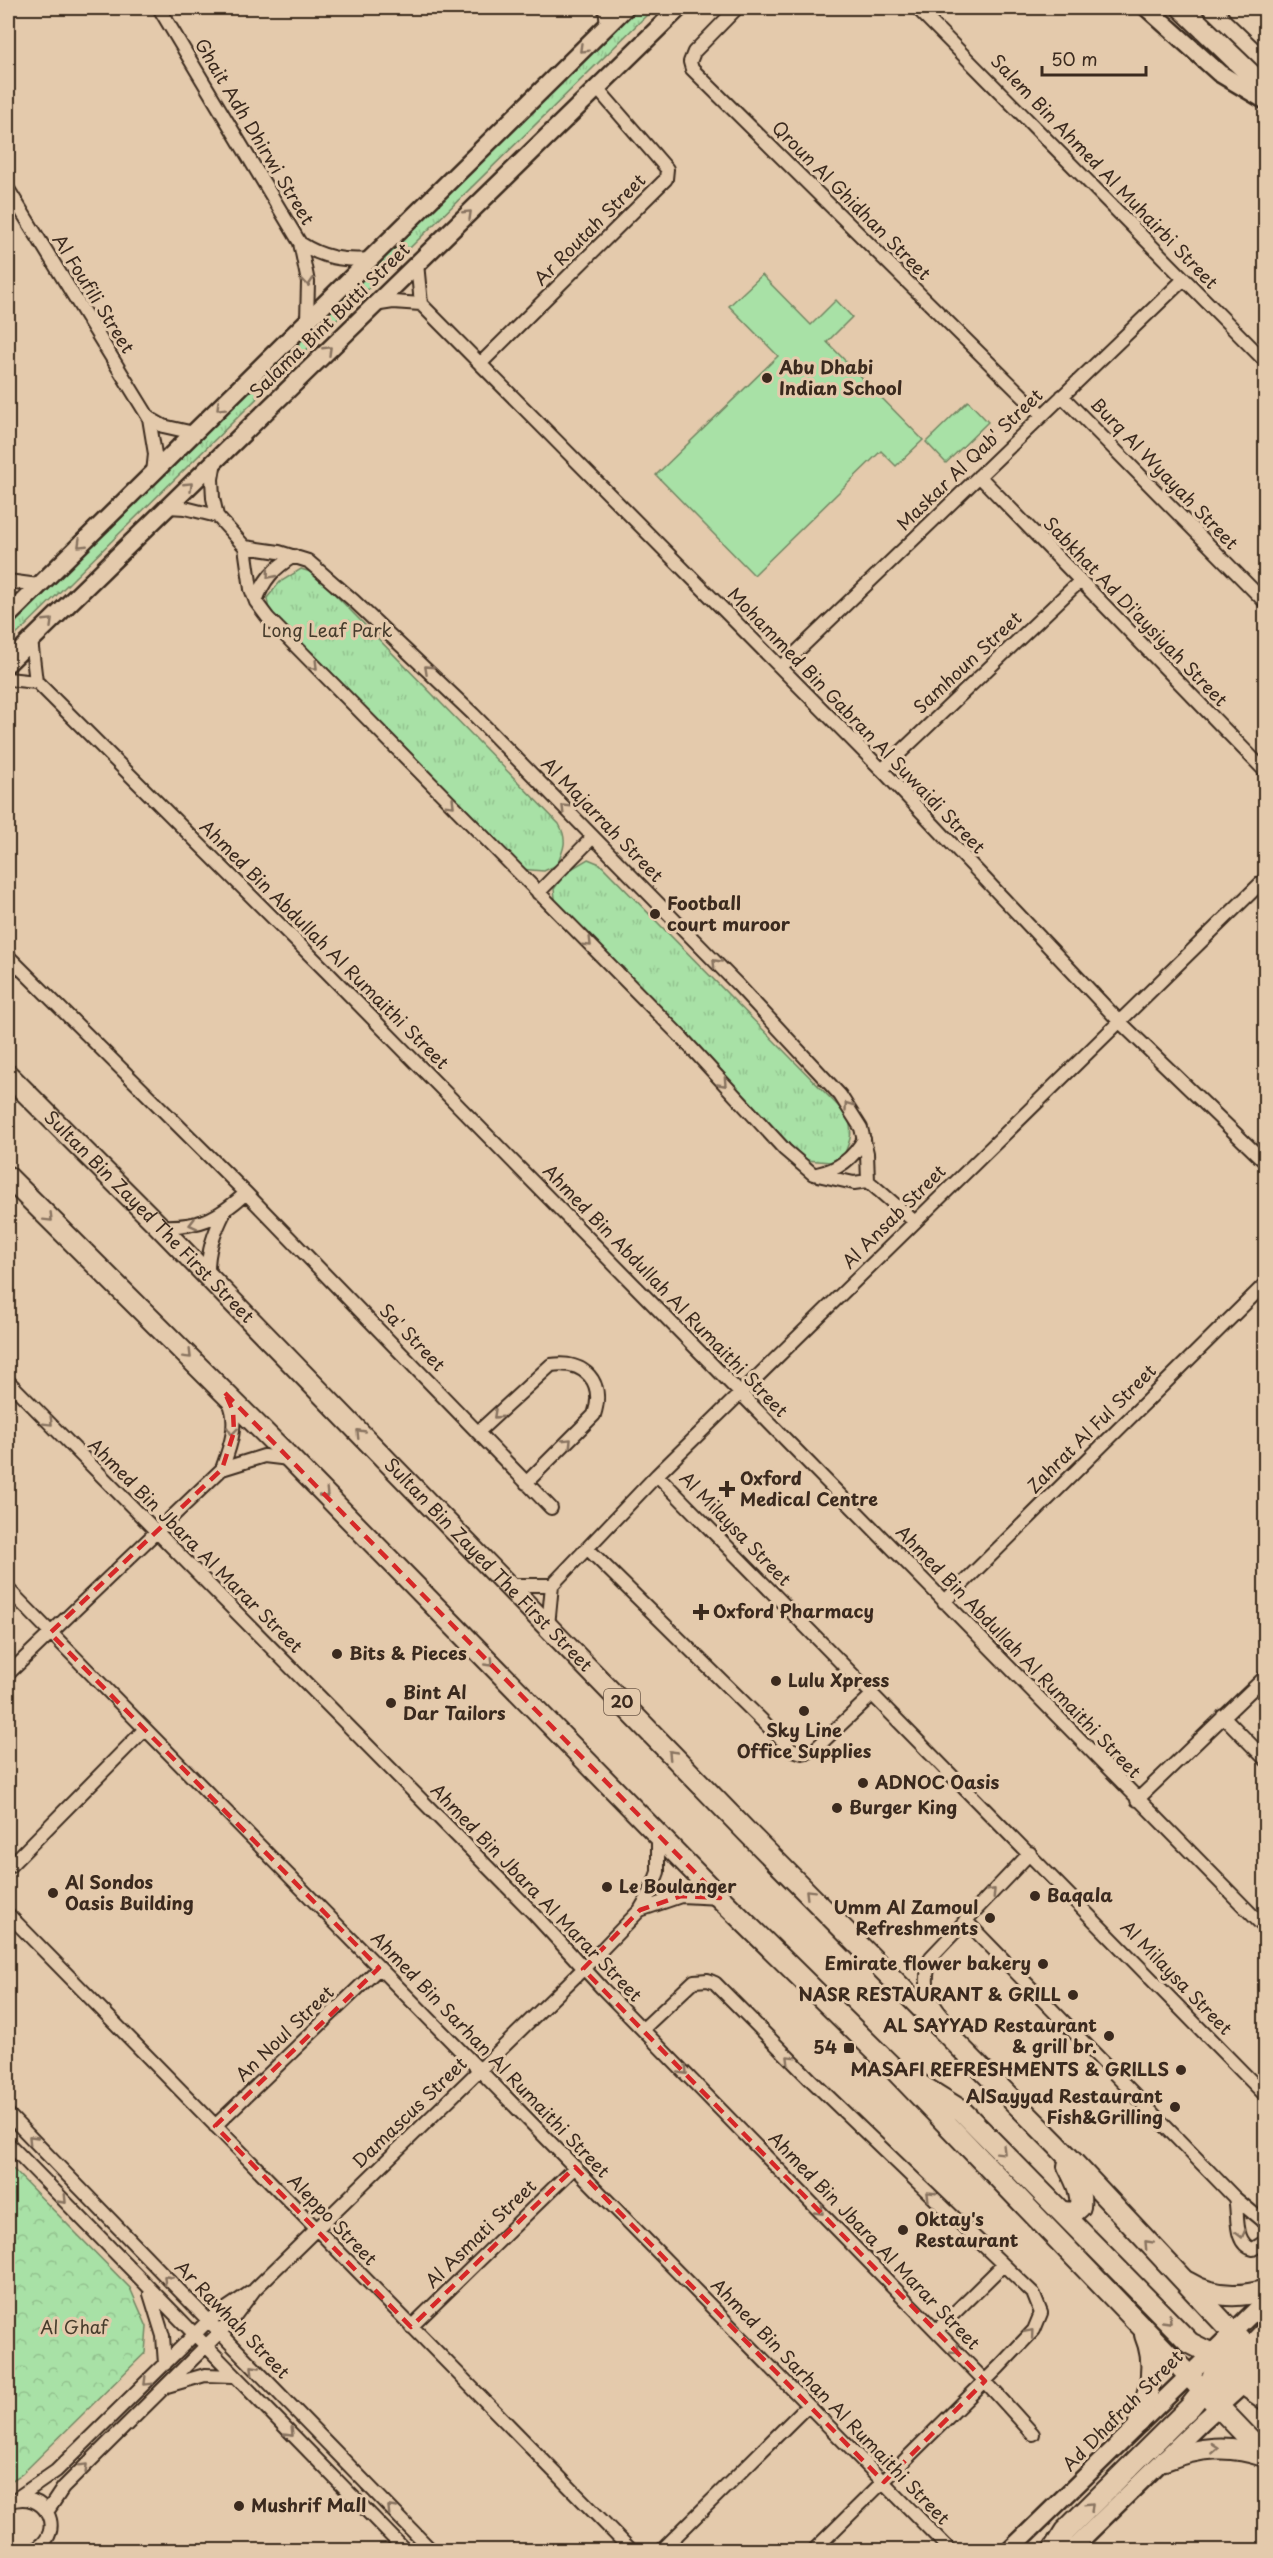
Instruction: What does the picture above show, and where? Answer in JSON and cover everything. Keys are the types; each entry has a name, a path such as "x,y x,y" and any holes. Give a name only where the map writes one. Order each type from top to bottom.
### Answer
{"main road":[{"name":"Salama Bint Butti Street","path":"8,616 625,8"},
{"name":"Salama Bint Butti Street","path":"8,663 679,8"},
{"path":"1147,8 1219,73 1266,101"},
{"path":"1182,8 1266,88"},
{"path":"1238,8 1266,35"},
{"name":"Sultan Bin Zayed The First Street","path":"8,1075 159,1226 747,1832 1057,2145 1232,2333 1230,2365 1265,2366"},
{"path":"8,1177 291,1459 658,1836 890,2065 1144,2332 1266,2456"},
{"path":"890,2065 962,2111 1190,2343 1230,2365 1266,2400"},
{"path":"1057,2145 1078,2186 1081,2199 1080,2208 1073,2213 1063,2212"},
{"path":"1176,2275 1194,2286 1214,2293 1235,2295 1266,2290"},
{"name":"Ad Dhafrah Street","path":"1230,2365 1232,2333 1266,2300"},
{"path":"1053,2550 1065,2531 1190,2407 1203,2391 1266,2331"},
{"path":"1139,2422 1153,2371 1152,2351 1144,2332"},
{"path":"1071,2550 1218,2406 1230,2365"},
{"path":"1186,2375 1230,2365 1265,2366"},
{"name":"Ad Dhafrah Street","path":"1010,2550 1186,2375"},
{"path":"1165,2460 1189,2451 1214,2447 1232,2448 1266,2456"}],"street":[{"name":"Ghait Adh Dhirwi Street","path":"159,8 300,243 309,282 307,321"},
{"path":"605,8 607,26"},
{"name":"Qroun Al Ghidhan Street","path":"737,8 694,52 690,62 692,69 1042,416"},
{"name":"Salem Bin Ahmed Al Muhairbi Street","path":"916,8 1266,362"},
{"name":"Ar Routah Street","path":"480,364 666,179 667,169 597,88"},
{"name":"Al Foufili Street","path":"8,189 149,418 155,454 153,473"},
{"name":"Ghait Adh Dhirwi Street","path":"300,243 324,256 339,260 370,259"},
{"path":"374,305 393,302 421,304 417,263"},
{"name":"Maskar Al Qab' Street","path":"781,667 1184,279"},
{"name":"Mohammed Bin Gabran Al Suwaidi Street","path":"421,304 882,770 1119,1021 1266,1163"},
{"name":"Burq Al Wyayah Street","path":"1062,396 1266,603"},
{"path":"149,418 168,428 194,432"},
{"path":"214,461 213,498 217,516 245,547 251,589 256,602 267,618 683,1039 785,1150 813,1174 854,1183 868,1181 915,1222"},
{"name":"Sabkhat Ad Di'aysiyah Street","path":"979,477 1266,772"},
{"path":"168,507 185,508 217,516"},
{"name":"Al Majarrah Street","path":"245,547 294,556 308,561 446,686 738,985 840,1095 857,1118 864,1138 869,1168 868,1181"},
{"path":"256,602 269,574 294,556"},
{"path":"8,581 39,585"},
{"name":"Samhoun Street","path":"882,770 1079,582"},
{"path":"8,679 36,682 31,640"},
{"name":"Ahmed Bin Abdullah Al Rumaithi Street","path":"36,682 327,972 1266,1929"},
{"path":"538,892 593,837"},
{"name":"Al Ansab Street","path":"552,1586 657,1475 1266,878"},
{"name":"Sa' Street","path":"8,956 246,1193 551,1508"},
{"path":"813,1174 840,1166 854,1154 864,1138"},
{"path":"159,1226 196,1225 225,1211 246,1193"},
{"path":"207,1277 207,1259 211,1241 225,1211"},
{"name":"Zahrat Al Ful Street","path":"944,1602 1266,1283"},
{"path":"478,1432 551,1365 569,1364 585,1371 593,1380 597,1392 598,1404 594,1415 526,1483"},
{"name":"Ahmed Bin Jbara Al Marar Street","path":"8,1381 155,1533 535,1915 584,1969 985,2380 1033,2434"},
{"path":"222,1469 234,1432 233,1411 225,1393"},
{"path":"8,1674 222,1469 264,1456 291,1459"},
{"name":"Al Milaysa Street","path":"657,1475 1266,2096"},
{"path":"587,1548 791,1749 802,1753 813,1750 872,1695"},
{"path":"508,1585 552,1586 548,1626"},
{"name":"Ahmed Bin Sarhan Al Rumaithi Street","path":"8,1589 947,2548 959,2550"},
{"path":"1137,1800 1266,1676"},
{"path":"1222,1716 1266,1760"},
{"path":"8,1868 145,1729"},
{"name":"Damascus Street","path":"12,2500 56,2471 208,2321 255,2289 584,1969 640,1910 650,1893 658,1872 658,1836"},
{"path":"1002,2089 984,2063 933,2005 927,1992 927,1978 931,1957 1030,1853"},
{"name":"Damascus Street","path":"640,1910 674,1897 720,1898"},
{"name":"Aleppo Street","path":"8,1914 631,2550"},
{"path":"965,1920 1235,2198 1266,2224"},
{"name":"An Noul Street","path":"215,2126 379,1968"},
{"path":"643,2029 694,1981 701,1979 715,1983 810,2079 1033,2293 1041,2313 1034,2330 814,2550"},
{"name":"Ar Rawhah Street","path":"8,2114 431,2550"},
{"name":"Ar Rawhah Street","path":"8,2143 405,2550"},
{"name":"Al Asmati Street","path":"411,2327 575,2167"},
{"path":"1235,2198 1243,2244 1253,2249 1266,2241"},
{"path":"937,2331 1003,2265"},
{"name":"Damascus Street","path":"47,2512 63,2488 219,2333 240,2311 255,2289"},
{"path":"149,2290 163,2336 165,2364"},
{"path":"163,2387 205,2374 233,2376"},
{"path":"662,2550 808,2405"},
{"path":"12,2500 34,2500 47,2512 50,2523 49,2534 42,2545 34,2550"}],"highlighted area":[{"path":"225,1393 720,1898 681,1896 640,1910 583,1969 985,2381 884,2482 575,2167 411,2327 215,2126 379,1968 50,1633 222,1469 234,1432 233,1411"}],"green space":[{"path":"637,8 654,8 8,643 8,628 160,472"},
{"path":"762,275 811,325 836,300 852,317 827,342 923,440 896,466 881,451 754,575 656,475 778,356 729,306"},
{"path":"968,401 988,422 946,463 926,442"},
{"name":"Long Leaf Park","path":"301,569 314,573 559,824 564,844 557,865 544,871 518,869 270,617 267,598 280,582"},
{"path":"588,859 600,864 846,1114 851,1135 844,1155 831,1162 805,1160 556,907 554,889 566,872"},
{"name":"Al Ghaf","path":"8,2164 130,2288 147,2327 145,2353 22,2474 8,2483"}],"place":[{"name":"Abu Dhabi Indian School","path":"767,378"},
{"name":"Football court muroor","path":"655,914"},
{"name":"Oxford Medical Centre","path":"727,1489"},
{"name":"Oxford Pharmacy","path":"701,1612"},
{"name":"Bits & Pieces","path":"337,1654"},
{"name":"Lulu Xpress","path":"776,1681"},
{"name":"Bint Al Dar Tailors","path":"391,1703"},
{"name":"Sky Line Office Supplies","path":"804,1711"},
{"name":"ADNOC Oasis","path":"863,1783"},
{"name":"Burger King","path":"837,1808"},
{"name":"Le Boulanger","path":"607,1887"},
{"name":"Al Sondos Oasis Building","path":"53,1893"},
{"name":"Baqala","path":"1035,1896"},
{"name":"Umm Al Zamoul Refreshments","path":"990,1918"},
{"name":"Emirate flower bakery","path":"1043,1964"},
{"name":"NASR RESTAURANT & GRILL","path":"1073,1995"},
{"name":"AL SAYYAD Restaurant & grill br.","path":"1109,2036"},
{"name":"54","path":"849,2048"},
{"name":"MASAFI REFRESHMENTS & GRILLS","path":"1181,2070"},
{"name":"AlSayyad Restaurant Fish&Grilling","path":"1175,2107"},
{"name":"Oktay's Restaurant","path":"903,2230"},
{"name":"Mushrif Mall","path":"239,2506"}]}
